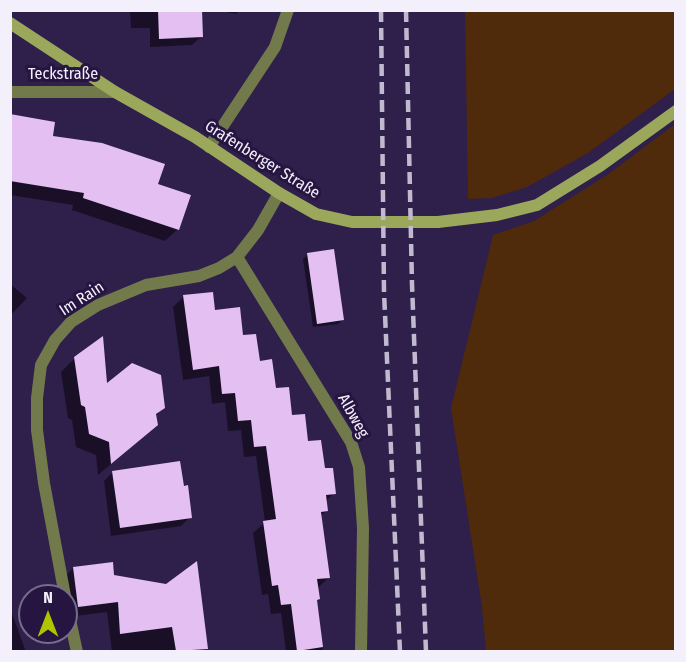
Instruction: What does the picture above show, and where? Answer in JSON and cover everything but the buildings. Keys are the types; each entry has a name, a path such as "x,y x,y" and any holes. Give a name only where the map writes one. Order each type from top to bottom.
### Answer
{"street":[{"path":"209,147 275,47 288,10"},
{"name":"Grafenberger Straße","path":"10,23 115,92 209,147 279,193 316,214 352,222 438,222 497,215 537,205 600,166 675,111"},
{"name":"Teckstraße","path":"10,92 115,92"},
{"name":"Im Rain","path":"63,584 44,483 38,430 37,398 41,365 55,340 71,322 98,305 146,285 199,276 237,257 258,230 279,193"},
{"name":"Albweg","path":"237,257 351,442 359,467 363,528 361,651"}],"shaded area":[{"path":"465,11 675,11 675,89 588,153 527,187 492,198 468,199"},
{"path":"675,124 675,651 486,651 482,607 451,408 493,235 534,221 607,175"}],"railway":[{"path":"381,10 384,292 400,652"},
{"path":"406,10 412,284 426,652"}]}
